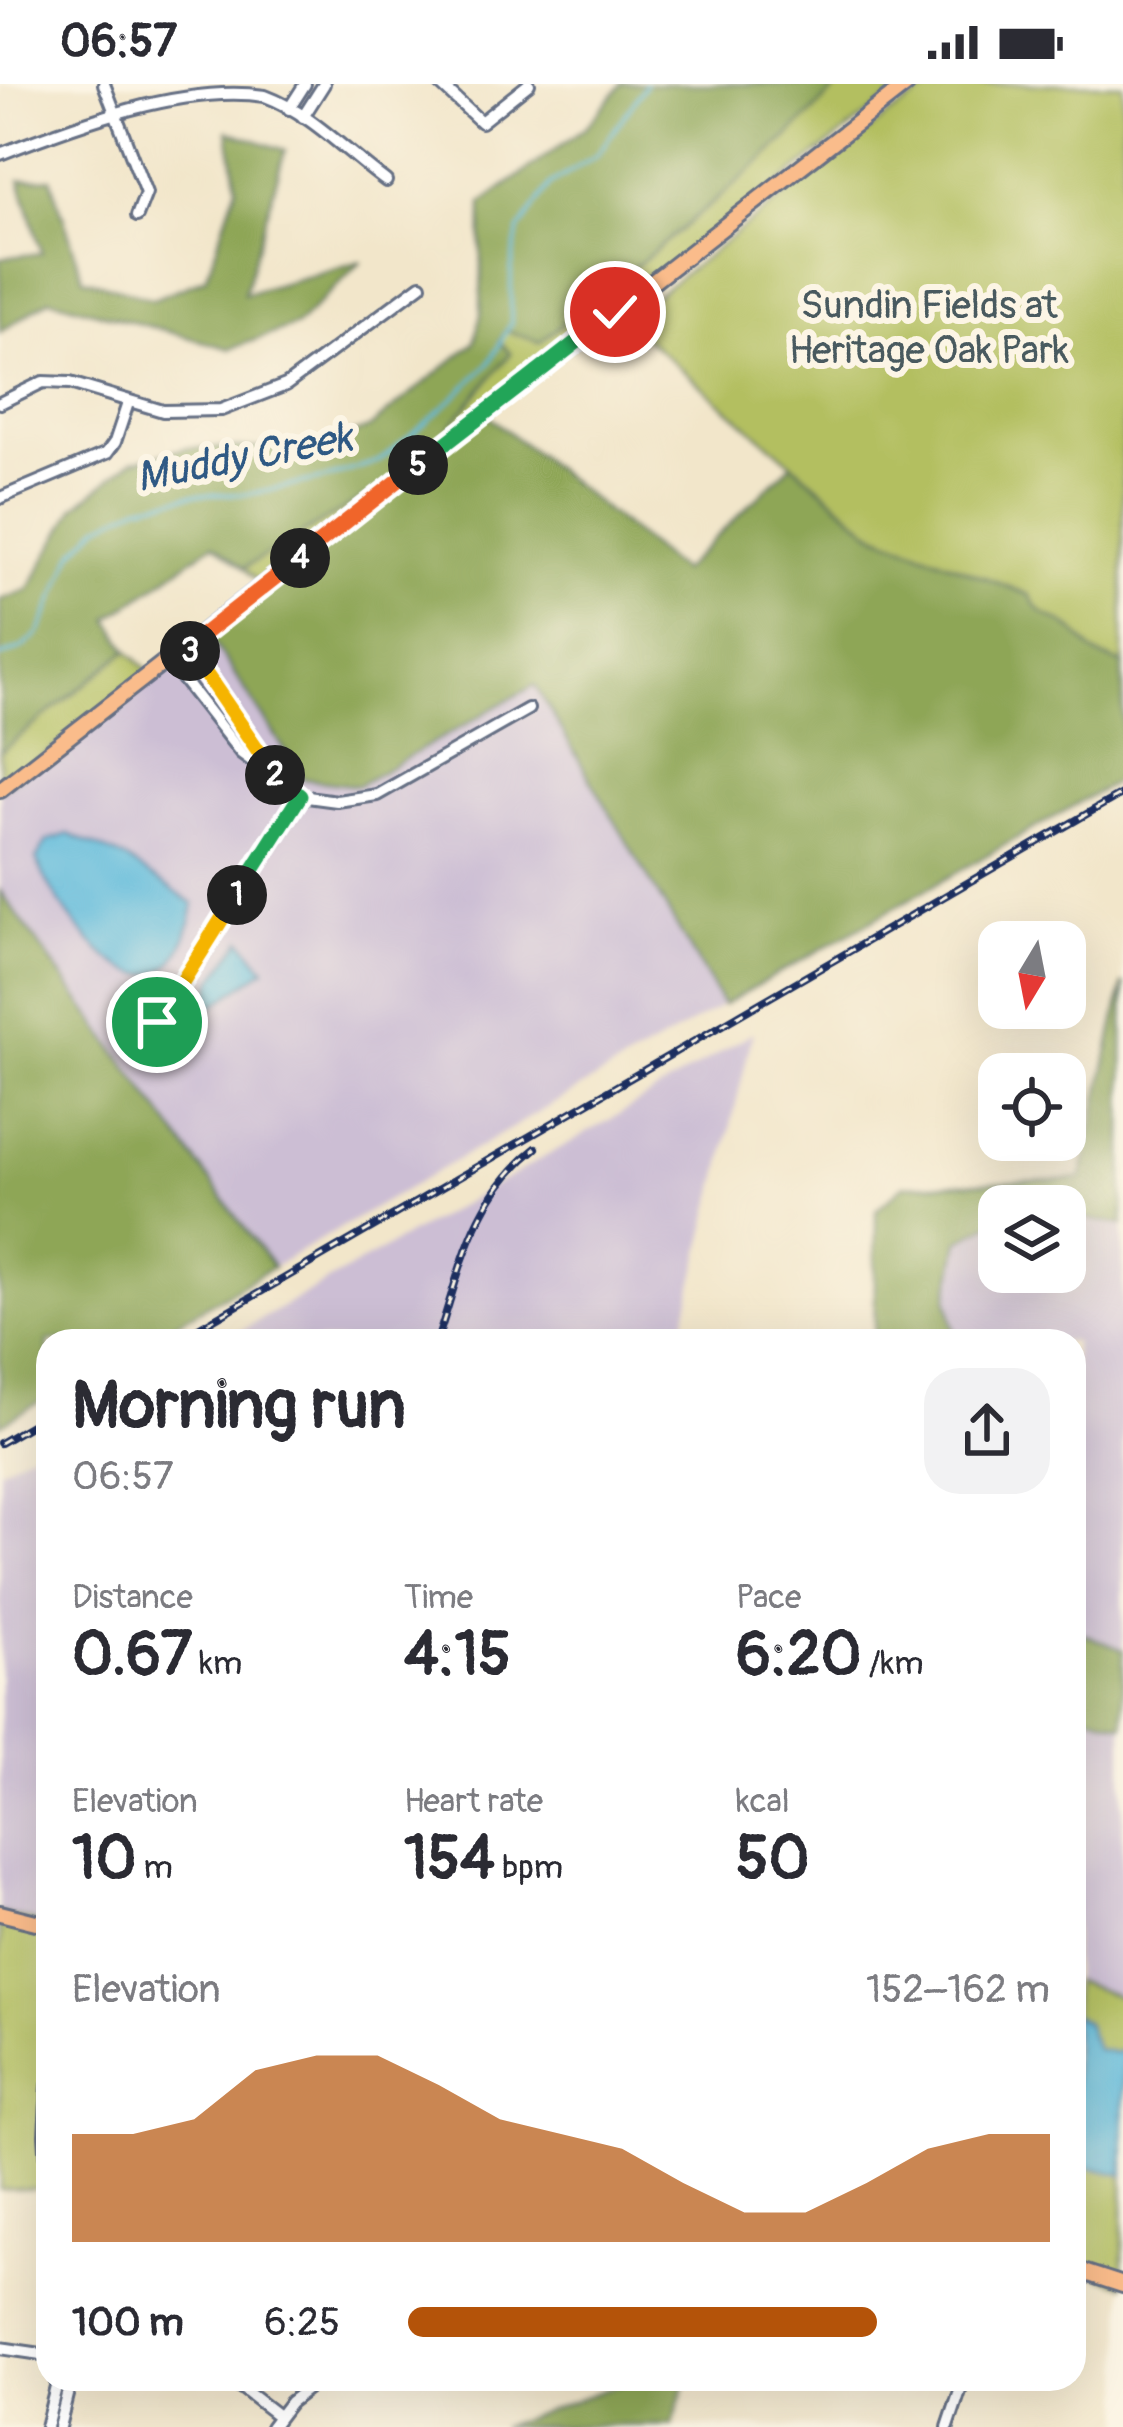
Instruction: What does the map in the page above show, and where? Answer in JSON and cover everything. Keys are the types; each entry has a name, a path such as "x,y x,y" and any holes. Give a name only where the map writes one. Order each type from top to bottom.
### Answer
{"main road":[{"path":"0,790 907,84"},
{"path":"0,1913 36,1922"},
{"path":"1086,2273 1123,2285"}],"street":[{"path":"104,84 146,193 137,216"},
{"path":"289,109 304,84"},
{"path":"303,117 324,84"},
{"path":"440,84 481,122 529,84"},
{"path":"0,154 113,109 184,88 228,87 266,97 303,117 386,181"},
{"path":"0,403 43,382 70,383 128,404 190,412 221,410 286,385 422,285"},
{"path":"0,498 107,453 128,404"},
{"path":"187,647 278,781"},
{"path":"169,661 242,753 300,796 338,801 377,795 528,709"},
{"path":"138,1040 157,1022 300,796"},
{"path":"0,2348 36,2353"},
{"path":"46,2427 55,2391"},
{"path":"58,2427 67,2391"},
{"path":"244,2391 274,2422 307,2391"},
{"path":"948,2427 960,2391"}],"shaded area":[{"path":"206,631 357,786 535,684 723,1005 273,1267 0,891 0,790"},
{"path":"753,1032 683,1329 244,1329"},
{"path":"1086,1219 1123,1225 1123,2284 1086,2271 1086,1329 954,1329 948,1299 959,1241 978,1231 978,1293 1086,1293"},
{"path":"36,1449 36,1922 0,1913 0,1469"}],"green space":[{"path":"622,84 840,84 733,186 540,342 506,331 500,342 511,353 422,460 485,413 681,571 792,464 873,533 1029,595 1040,610 1069,626 1094,653 1123,664 1123,778 723,1005 535,685 357,786 304,779 206,631 407,472 244,568 213,544 109,619 128,650 0,752 0,600 28,590 75,507 132,461 186,448 270,448 290,455 369,428 474,343 481,314 482,203 586,127"},
{"path":"840,84 907,84 263,587 244,568 417,466 510,353 500,342 506,331 540,342 733,186"},
{"name":"Sundin Fields at Heritage Oak Park","path":"936,84 1123,84 1123,664 1089,653 1073,629 1039,613 1029,595 873,533 624,320"},
{"path":"228,131 285,150 244,294 362,261 297,325 230,349 50,299 0,332 0,258 42,253 20,180 51,178 83,278 153,299 206,278 237,186"},
{"path":"128,650 151,674 0,790 0,752"},
{"path":"0,891 273,1267 166,1329 36,1329 36,1404 0,1425"},
{"path":"1123,983 1123,1225 1086,1219 1086,1185 978,1185 978,1231 959,1241 948,1299 954,1329 874,1329 876,1210 904,1185 1081,1179"},
{"path":"1086,1635 1123,1650 1123,1725 1086,1714"},
{"path":"0,1913 36,1922 36,2188 0,2190"},
{"path":"1086,1985 1123,1998 1123,2285 1086,2272"},
{"path":"600,2391 683,2391 673,2425 500,2427"}],"water":[{"path":"68,834 123,857 194,904 181,948 163,970 140,974 116,964 70,917 36,859 47,841"},
{"path":"242,940 265,969 205,1012 212,982"},
{"path":"1086,2023 1096,2049 1123,2050 1123,2175 1086,2167"}],"waterway":[{"name":"Muddy Creek","path":"0,657 22,648 40,632 73,554 99,526 139,506 194,495 250,494 324,479 379,461 442,409 489,364 511,323 511,271 519,230 551,184 597,155 646,84"}],"railway":[{"path":"197,1329 1123,793"},
{"path":"441,1329 483,1212 515,1167 536,1148"},
{"path":"0,1443 36,1422"}],"route":[{"path":"157,1022 300,796 278,781 187,647 615,312"}]}
